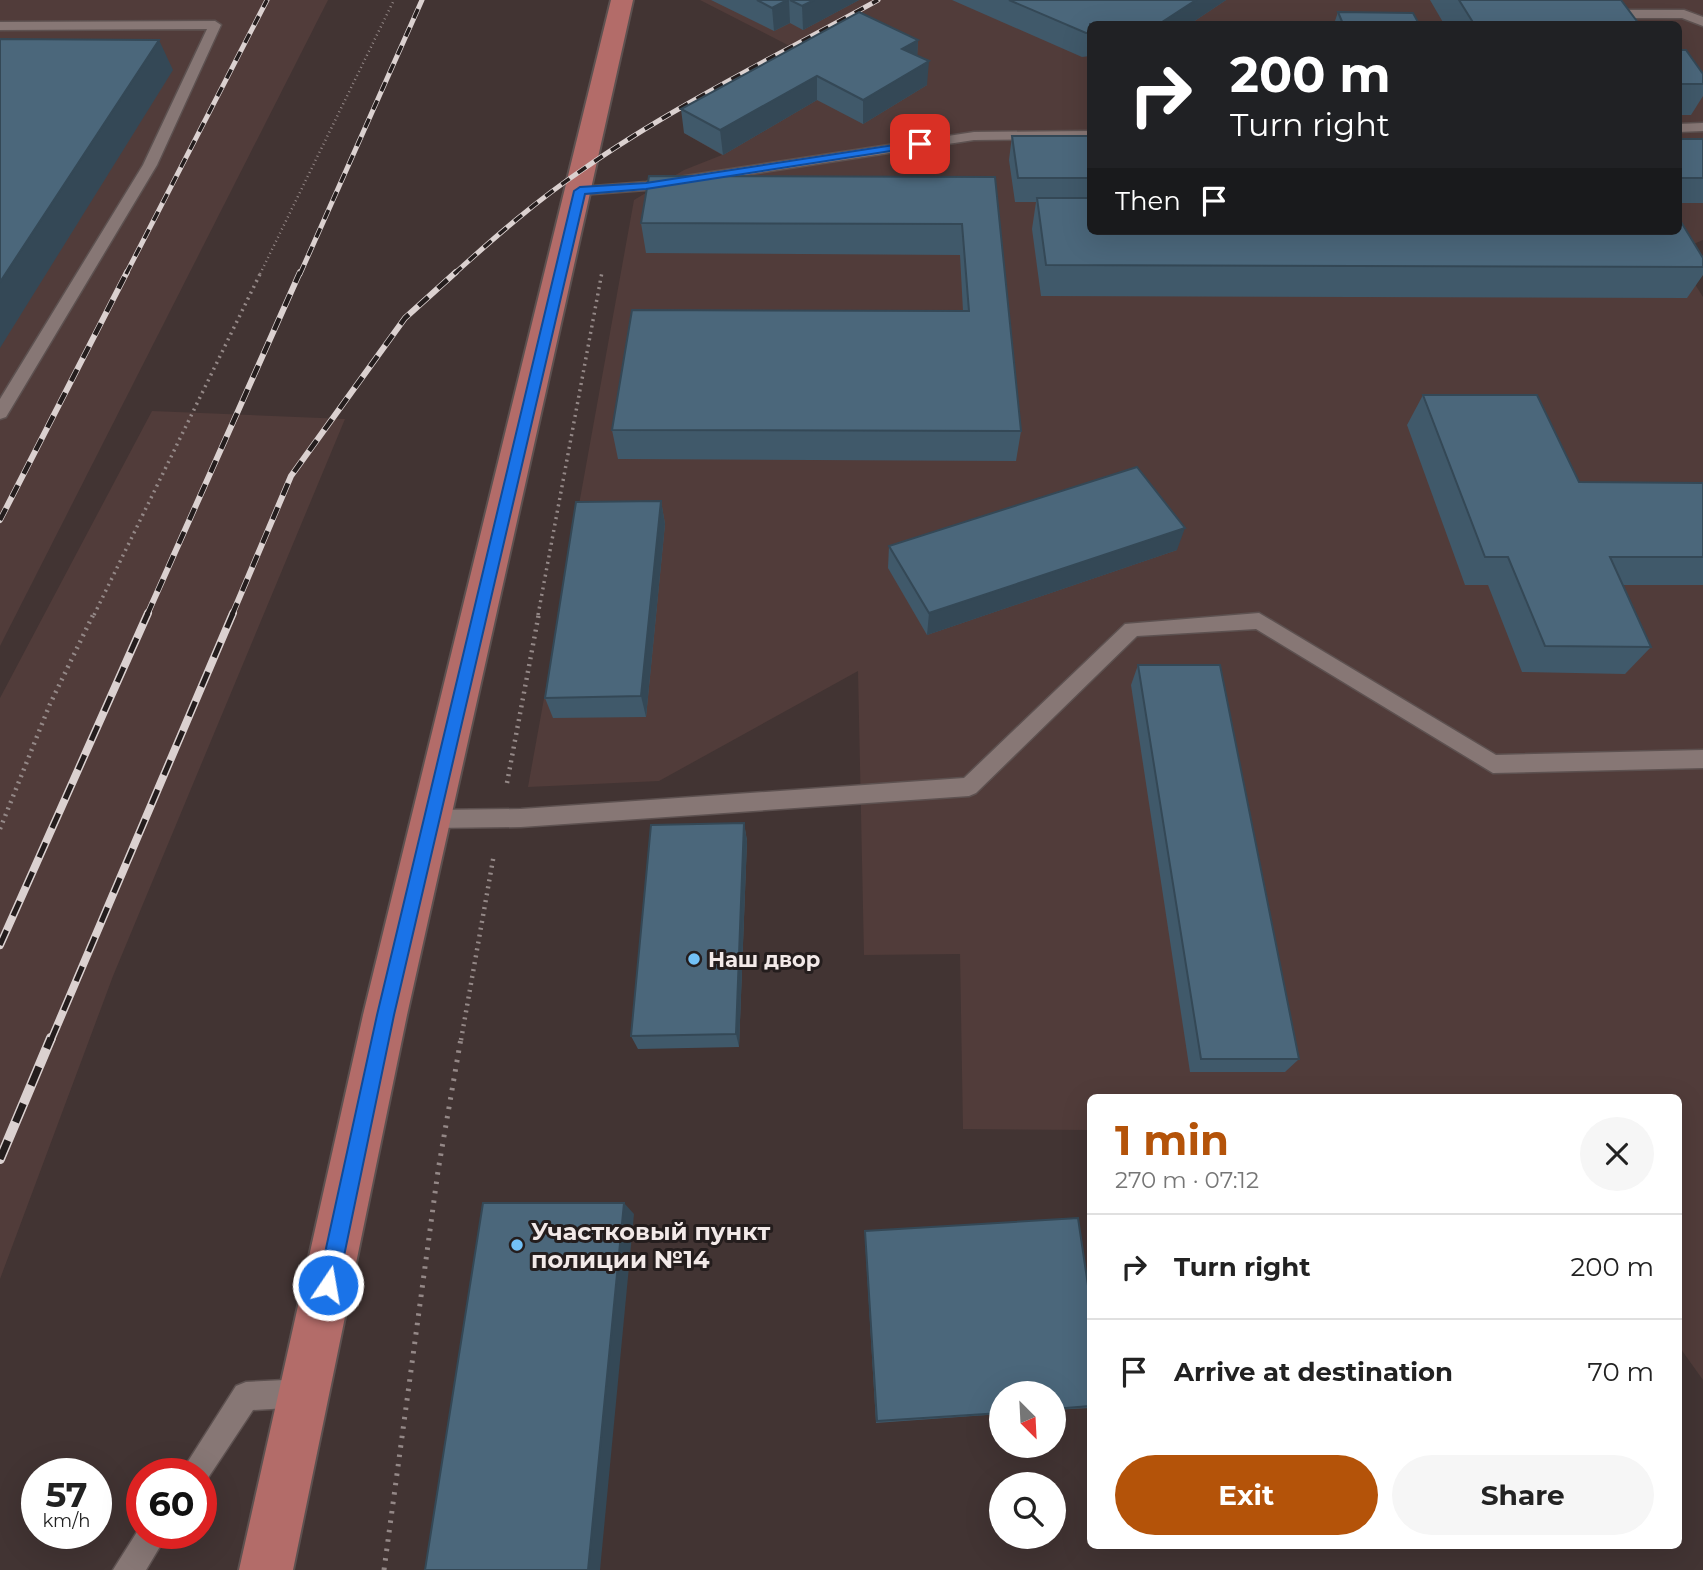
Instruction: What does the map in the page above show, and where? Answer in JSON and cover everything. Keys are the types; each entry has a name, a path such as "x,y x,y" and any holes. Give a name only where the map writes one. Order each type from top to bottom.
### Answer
{"main road":[{"path":"266,1570 386,1015 625,1"}],"lane":[{"path":"1608,0 1622,19 1684,13 1703,22"},
{"path":"0,26 215,24 150,165 0,413"},
{"path":"1682,128 1703,127"},
{"path":"580,191 646,186 974,136 1087,135"},
{"path":"432,818 521,818 969,787 1132,629 1259,621 1493,764 1703,759"},
{"path":"205,1458 246,1396 305,1393"},
{"path":"128,1570 142,1549"}],"path":[{"path":"0,830 50,704 394,0"}],"shaded area":[{"path":"0,0 328,0 0,646"},
{"path":"700,0 1703,0 1703,240 1675,252 1703,297 1703,1380 1682,1351 1682,1094 1087,1094 1087,1130 963,1129 960,954 864,955 858,671 659,781 528,787 634,200 684,170 722,155 684,133 815,59"},
{"path":"152,411 345,419 113,976 0,1279 0,698"}],"building":[{"path":"757,0 787,0 772,8"},
{"path":"790,0 814,0 802,6"},
{"path":"1009,0 1196,0 1164,21 1087,21 1086,33"},
{"path":"1459,0 1621,0 1637,21 1472,21"},
{"path":"859,12 918,40 902,49 929,61 863,100 817,76 720,130 681,109"},
{"path":"1338,12 1413,13 1417,21 1342,21"},
{"path":"0,39 159,40 0,282"},
{"path":"1682,50 1686,50 1703,74 1703,84 1682,84"},
{"path":"1012,136 1087,136 1087,178 1018,178"},
{"path":"1682,139 1703,139 1703,178 1682,178"},
{"path":"649,176 995,177 1021,431 612,430 632,310 969,311 962,224 641,223"},
{"path":"1037,198 1087,198 1087,235 1682,235 1682,224 1703,258 1703,267 1046,265"},
{"path":"1423,395 1537,395 1579,482 1703,483 1703,557 1610,557 1651,647 1545,646 1508,557 1485,557"},
{"path":"1137,467 1185,528 929,613 889,546"},
{"path":"661,501 641,696 545,698 576,502"},
{"path":"1138,665 1220,665 1299,1059 1201,1059"},
{"path":"744,823 736,1034 631,1036 651,825"},
{"path":"483,1203 624,1203 588,1570 425,1570"},
{"path":"1078,1218 1087,1279 1087,1406 1066,1408 1066,1381 989,1381 989,1414 877,1421 865,1231"}],"railway":[{"path":"126,274 267,0"},
{"path":"300,274 422,0"},
{"path":"454,274 532,207 617,146 690,102 878,0"},
{"path":"0,520 127,272"},
{"path":"147,615 300,272"},
{"path":"232,615 291,476 405,318 456,272"},
{"path":"0,945 148,613"},
{"path":"51,1040 233,613"},
{"path":"0,1159 51,1038"}],"place":[{"name":"Наш двор","path":"694,959"},
{"name":"Участковый пункт полиции №14","path":"517,1245"}],"route":[{"path":"328,1285 386,1015 580,191 646,186 920,144"}]}
